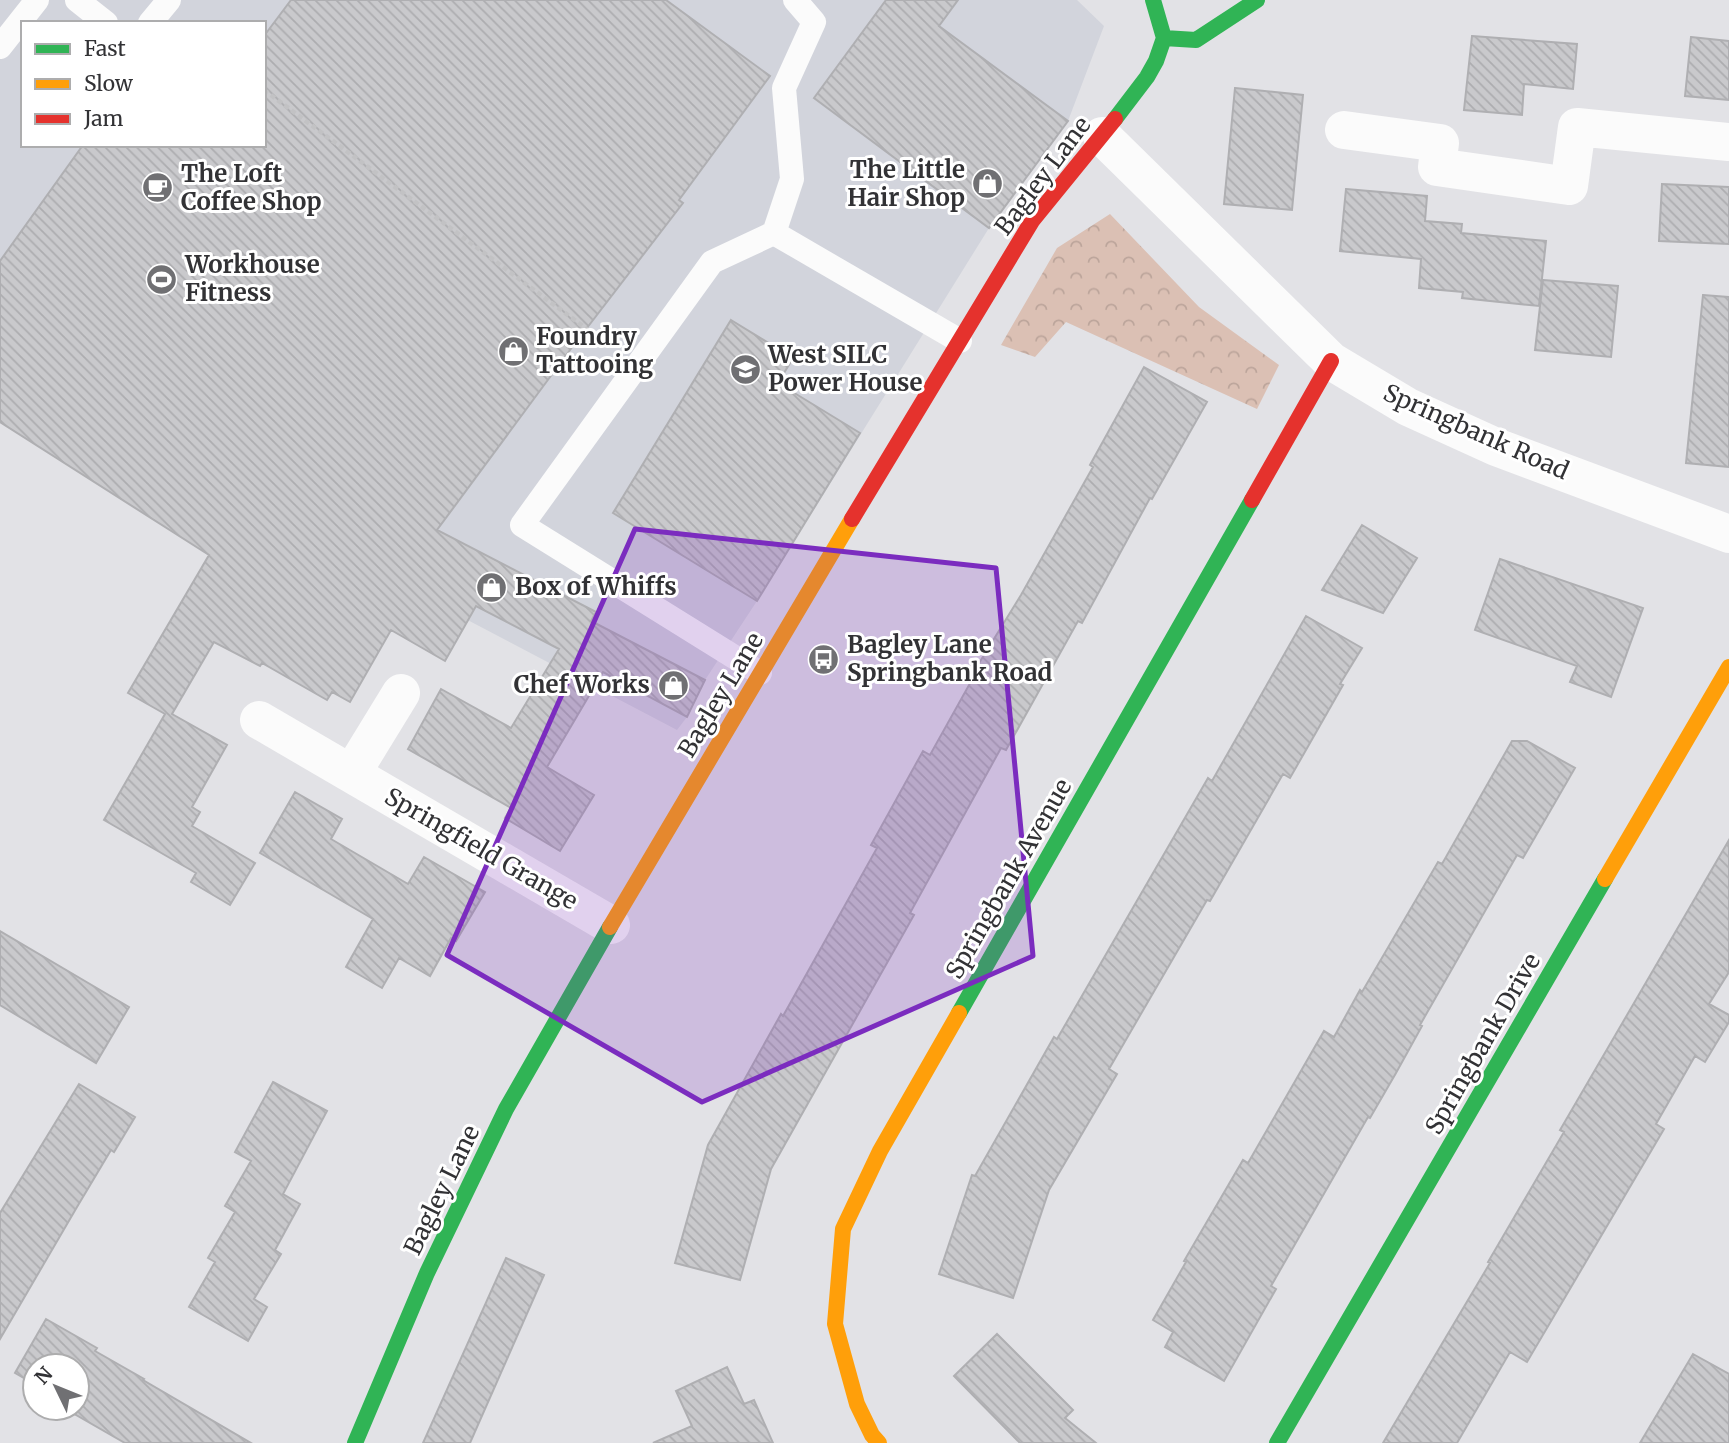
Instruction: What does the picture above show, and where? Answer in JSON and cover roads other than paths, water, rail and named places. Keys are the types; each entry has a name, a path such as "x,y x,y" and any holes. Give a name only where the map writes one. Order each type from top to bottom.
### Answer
{"street":[{"path":"1153,0 1164,38 1196,40 1257,0"},
{"name":"Bagley Lane","path":"355,1443 427,1273 506,1109 611,925 1032,221 1147,78 1164,38"},
{"path":"1344,130 1440,144 1437,167 1569,186 1577,127 1729,142"},
{"name":"Springbank Road","path":"1101,136 1331,361 1408,407 1496,447 1729,534"},
{"name":"Springbank Avenue","path":"879,1443 857,1404 835,1324 843,1229 880,1152 1331,361"},
{"name":"Springbank Drive","path":"1277,1443 1729,667"},
{"path":"352,773 401,693"},
{"name":"Springfield Grange","path":"260,720 611,925"}],"lane":[{"path":"0,47 37,0"},
{"path":"77,0 103,21"},
{"path":"152,21 169,0"},
{"path":"760,673 522,524 712,262 774,233 792,179 784,88 814,22 795,0"},
{"path":"774,233 960,341"}],"place":[{"name":"The Little Hair Shop","path":"988,184"},
{"name":"The Loft Coffee Shop","path":"158,188"},
{"name":"Workhouse Fitness","path":"162,279"},
{"name":"Foundry Tattooing","path":"513,351"},
{"name":"West SILC Power House","path":"745,369"},
{"name":"Box of Whiffs","path":"492,587"},
{"name":"Bagley Lane Springbank Road","path":"824,659"},
{"name":"Chef Works","path":"673,685"}]}
